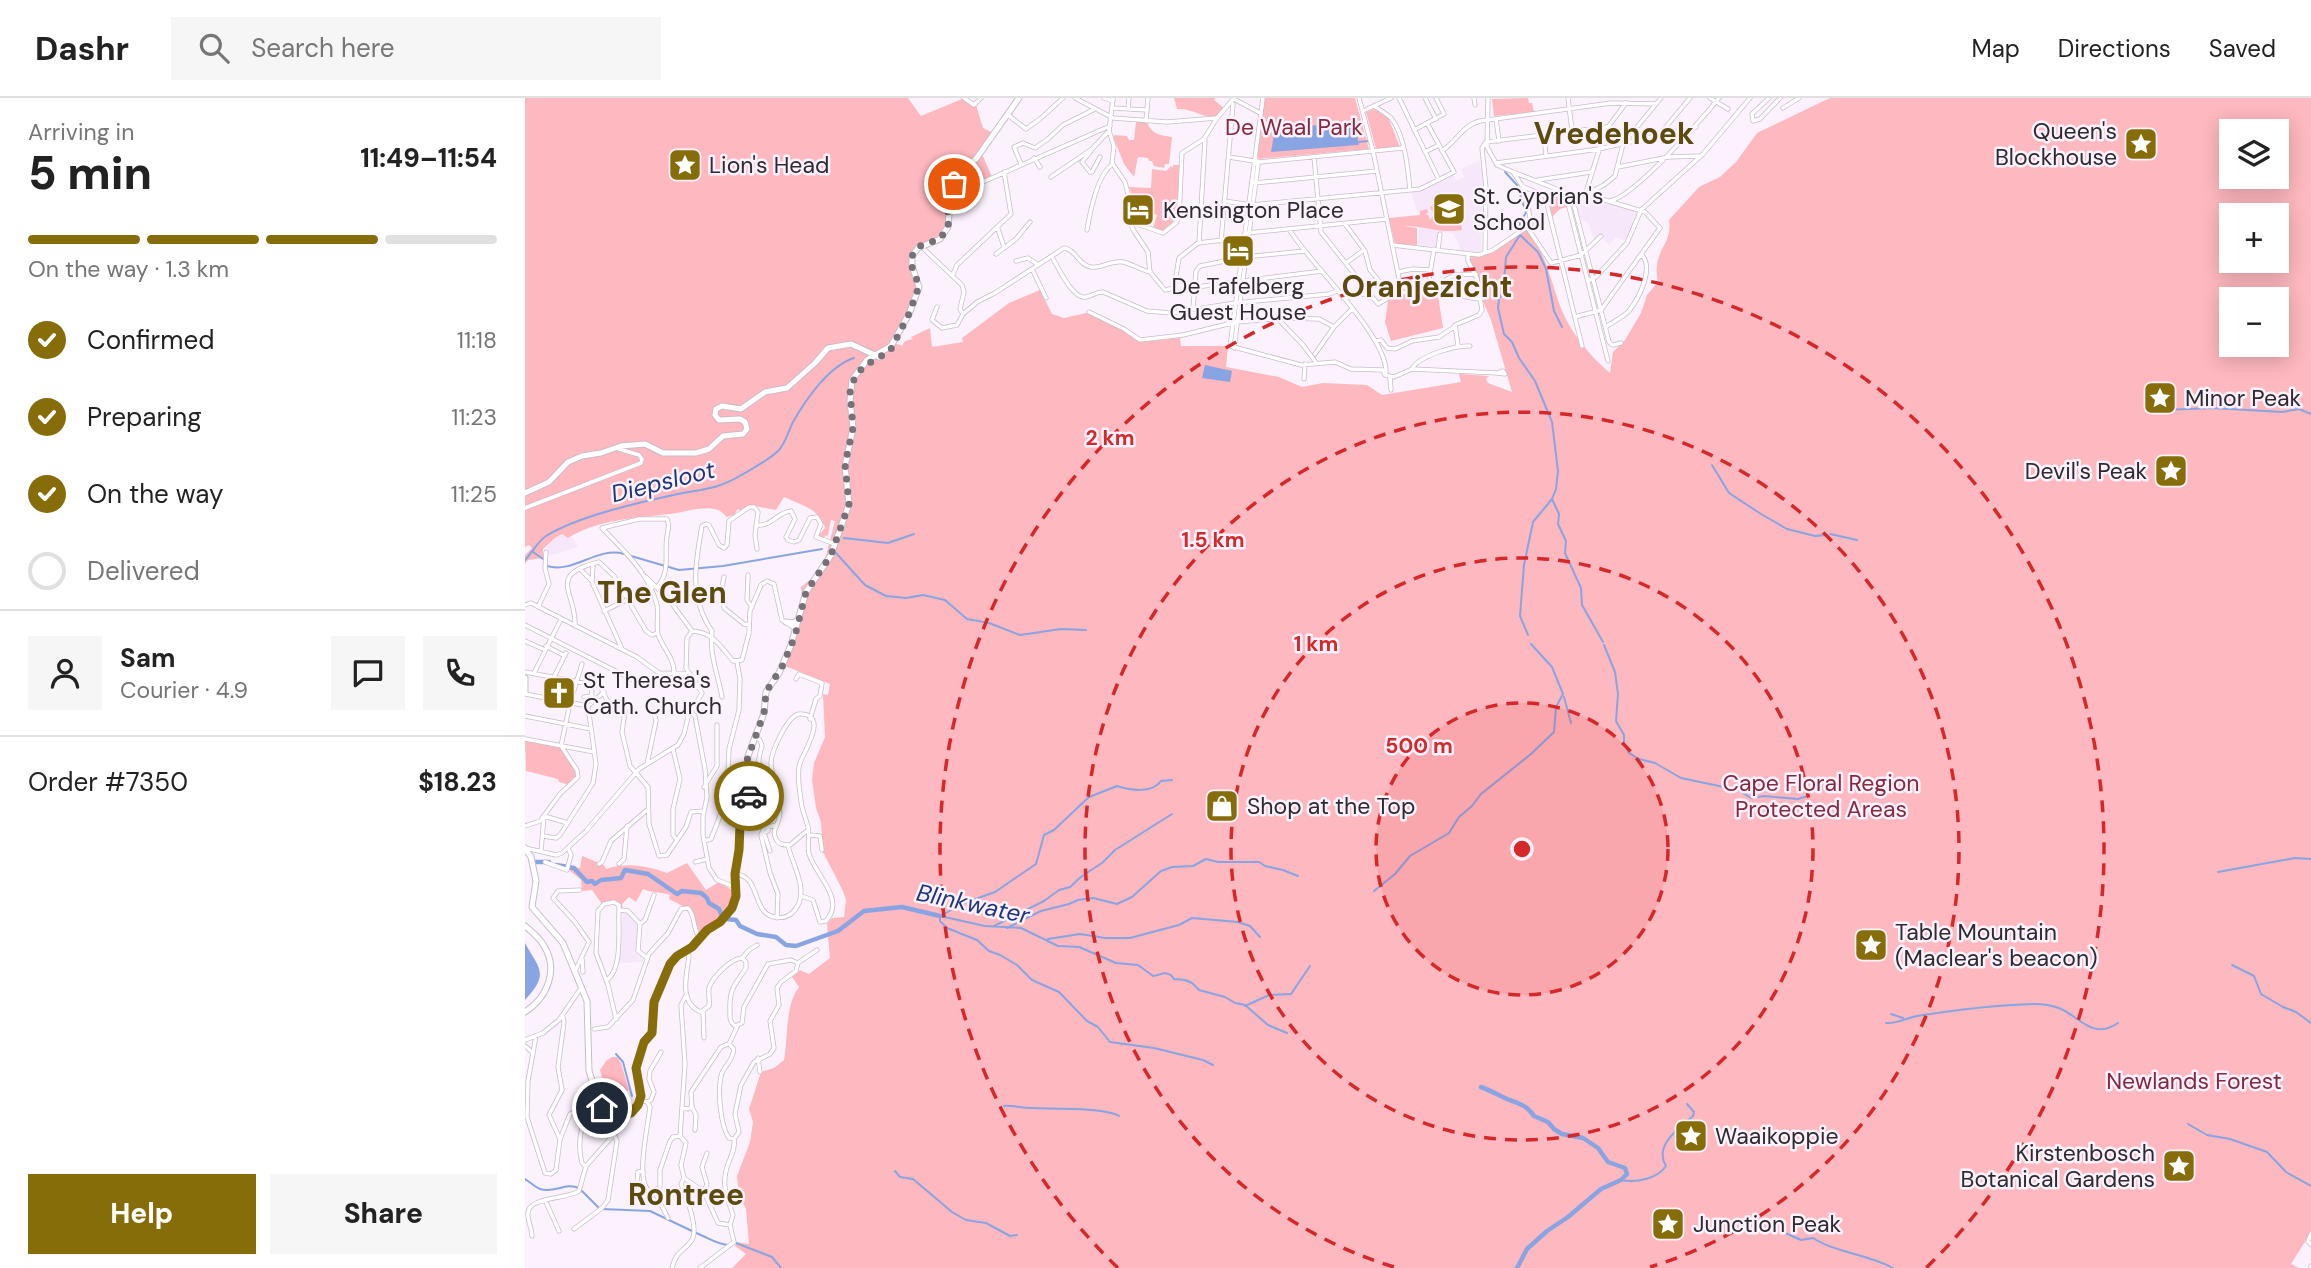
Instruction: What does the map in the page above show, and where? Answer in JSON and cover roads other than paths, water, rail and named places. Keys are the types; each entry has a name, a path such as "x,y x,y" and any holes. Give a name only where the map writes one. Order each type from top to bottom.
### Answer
{"main road":[{"path":"525,848 531,857 536,882 531,907 562,940 587,1006 589,1071 598,1099 608,1113 615,1116 627,1115 640,1100 635,1071 644,1042 652,1033 654,1002 671,962 687,951 730,910 736,898 735,874 740,825 749,798 745,781 746,763 764,713 766,692 783,665 797,628 806,592 828,560 849,500 845,464 853,428 850,390 856,371 891,346 898,335 918,290 918,280 911,264 912,256 920,246 940,239 948,227 949,215 943,195 950,182 974,161 1019,98"},
{"path":"525,493 549,482 577,457 618,447 647,444 667,453 708,450 722,436 742,435 747,430 747,424 742,420 717,419 715,413 718,407 741,409 765,392 786,388 815,364 828,348 850,344 881,354"},
{"path":"786,622 793,623 799,619"},
{"path":"525,678 525,693"},
{"path":"525,926 545,947 551,976 537,1004 525,1012"}],"street":[{"path":"964,98 974,104 981,98"},
{"path":"1008,114 1025,129 1063,98"},
{"path":"1075,98 1111,118 1173,122 1217,118"},
{"path":"1104,98 1113,100 1109,128 1114,146 1113,164 1125,182 1129,198 1141,206 1141,211 1135,217"},
{"path":"1128,109 1129,98"},
{"path":"1146,121 1148,98"},
{"path":"1263,98 1230,346 1305,364 1336,362 1351,369 1380,370 1385,371 1388,377"},
{"path":"1359,98 1373,151 1402,293"},
{"path":"1363,111 1391,98"},
{"path":"1399,98 1439,180"},
{"path":"1425,98 1436,119"},
{"path":"1414,131 1444,112 1436,98"},
{"path":"1473,98 1475,106"},
{"path":"1485,253 1488,98"},
{"path":"1568,98 1572,131"},
{"path":"1603,98 1604,104"},
{"path":"1485,146 1499,164 1513,172 1546,182 1572,195 1587,192 1611,180 1618,167 1623,144 1661,98"},
{"path":"1499,164 1599,149 1659,135 1666,131 1690,98"},
{"path":"1710,98 1718,100 1728,109"},
{"path":"1590,280 1627,243 1641,210 1700,156 1750,98"},
{"path":"1769,98 1752,114 1753,121 1759,120 1780,98"},
{"path":"1783,108 1799,98"},
{"path":"1221,241 1233,100 1261,113"},
{"path":"1666,131 1696,127 1718,100"},
{"path":"1587,192 1607,127 1626,103"},
{"path":"1442,151 1475,122 1604,104 1656,104"},
{"path":"1374,106 1394,123 1403,148 1410,190"},
{"path":"1112,108 1147,110"},
{"path":"1231,108 1217,118 1204,139 1182,153 1179,217 1176,223 1163,233 1141,225 1131,210 1127,210 1134,231 1148,250 1150,272 1162,289 1172,290 1175,286 1178,259 1199,243 1290,229 1387,219"},
{"path":"1021,164 1014,147 1023,144 1033,148 1046,141 1063,125 1095,109"},
{"path":"1496,119 1499,141"},
{"path":"1224,201 1250,205 1422,189 1454,172 1427,123"},
{"path":"1485,146 1499,141 1607,127"},
{"path":"1100,157 1091,173 1082,162 1109,128"},
{"path":"948,198 1034,158 1109,128"},
{"path":"1608,201 1622,197 1664,158 1689,130"},
{"path":"1544,135 1546,156"},
{"path":"1199,243 1204,139"},
{"path":"1046,141 1051,151"},
{"path":"1425,152 1439,145"},
{"path":"1229,158 1256,160 1314,157 1403,148"},
{"path":"1051,177 1092,149"},
{"path":"1618,167 1664,158 1700,156"},
{"path":"1314,157 1322,233 1380,305 1391,296 1430,290 1454,275 1476,274"},
{"path":"1034,158 1039,167"},
{"path":"1087,230 1094,197 1106,170 1113,164"},
{"path":"953,274 957,265 1012,213 1004,172"},
{"path":"1253,183 1377,172"},
{"path":"1392,245 1468,255 1485,253 1527,228 1531,224 1531,214 1522,186 1513,172"},
{"path":"1546,182 1591,172"},
{"path":"950,182 960,192"},
{"path":"1522,186 1545,196 1583,345"},
{"path":"1575,317 1598,311 1660,229 1649,214 1587,192"},
{"path":"1572,195 1571,203 1603,328 1610,344 1621,343"},
{"path":"996,254 1016,239 1030,222"},
{"path":"1345,224 1364,250 1370,270 1391,296"},
{"path":"1527,228 1551,263 1583,253 1601,236"},
{"path":"998,229 1004,247"},
{"path":"1290,229 1375,341 1391,390"},
{"path":"1430,290 1431,270 1440,234"},
{"path":"937,307 932,320 941,327 957,325 963,314 977,302 1067,248 1091,267 1108,262 1123,262 1150,272"},
{"path":"925,250 963,286 960,308 963,314"},
{"path":"1346,263 1364,250"},
{"path":"1193,310 1199,266 1305,251"},
{"path":"1375,341 1381,340 1387,348 1395,349 1412,341 1440,337 1458,323 1479,315 1482,310 1481,299 1476,274 1468,261 1468,255"},
{"path":"1603,328 1628,312 1645,280 1646,260 1642,255"},
{"path":"1052,257 1069,286 1081,297 1101,291 1147,311 1175,313 1237,303 1333,294 1338,291"},
{"path":"1016,261 1028,258 1037,264"},
{"path":"1032,269 1047,298"},
{"path":"1398,272 1431,270"},
{"path":"1195,287 1322,271"},
{"path":"1441,283 1448,294 1481,299"},
{"path":"1343,298 1369,293"},
{"path":"1312,355 1352,309"},
{"path":"1089,312 1140,340 1183,335 1235,321 1318,319 1334,327"},
{"path":"1278,319 1312,355 1314,363"},
{"path":"1454,327 1458,345"},
{"path":"1603,328 1608,361"},
{"path":"1412,369 1416,362 1458,345 1470,346"},
{"path":"1380,370 1383,359"},
{"path":"1304,379 1305,364"},
{"path":"1388,377 1412,369 1497,373"},
{"path":"525,508 641,463 639,455 618,447"},
{"path":"722,697 718,674 713,664 712,631 703,617 694,581 704,524 709,525 723,548 727,545 731,519 754,507 758,512 757,549"},
{"path":"756,525 767,525 784,513 791,512 795,518 786,537 790,542 795,542 809,519 817,517 821,524 816,537 835,544"},
{"path":"604,611 656,586 666,566 669,525 667,519 639,519 602,528 645,576 656,586 670,601 692,631 718,641 731,660 737,662"},
{"path":"538,607 549,584 545,568 546,552"},
{"path":"575,626 575,611 566,588 571,576 580,569 599,562 604,565 628,600 646,631 661,641 673,662 674,672"},
{"path":"591,582 594,564"},
{"path":"580,569 587,574 622,650"},
{"path":"748,575 747,600 753,607"},
{"path":"645,576 658,612 654,634"},
{"path":"724,577 724,608 744,624 750,625"},
{"path":"737,662 744,657 750,612 762,584 769,581 775,586 784,622 797,628"},
{"path":"525,605 530,603 538,607 622,650 659,673 689,674"},
{"path":"781,614 786,622 797,628"},
{"path":"534,673 561,619"},
{"path":"525,625 643,685"},
{"path":"525,848 558,855 568,848 635,774 673,749 683,737 691,712 702,691 685,664 688,636 692,631"},
{"path":"612,645 617,639"},
{"path":"525,641 565,654 554,677"},
{"path":"704,841 711,839 727,799 729,749 739,714 740,679 737,662"},
{"path":"525,826 537,823 544,817 560,794 578,776 577,769 561,746 582,664"},
{"path":"525,672 600,686 610,706 625,710 622,732 630,766 648,787 649,824 658,855 666,856 686,827 691,812 703,811"},
{"path":"796,679 799,674 822,684 810,719"},
{"path":"584,697 592,696 591,684"},
{"path":"588,706 604,692"},
{"path":"525,693 588,706"},
{"path":"543,836 558,837 593,783 596,764 588,706"},
{"path":"647,764 656,722 653,712"},
{"path":"691,712 695,716 703,754 706,797 703,811 704,841 711,873 716,879 735,887"},
{"path":"771,784 774,778 772,758 787,723 800,714 810,719 814,726 813,735 799,768 801,808 809,833 808,847 811,858 833,900 831,915 826,921 820,922 813,900 801,896"},
{"path":"525,716 591,729"},
{"path":"704,787 716,766 716,725"},
{"path":"755,737 760,740 762,747 758,767 771,784 780,812 776,825 776,840 788,846 809,833 819,835 822,850"},
{"path":"525,739 594,752"},
{"path":"673,749 680,779 673,810 673,835 677,840"},
{"path":"599,864 611,841 644,810 648,810"},
{"path":"544,817 568,823"},
{"path":"541,851 544,817"},
{"path":"622,862 627,825"},
{"path":"776,825 763,829 761,835 778,894 777,918"},
{"path":"768,827 764,833 770,851"},
{"path":"735,874 744,876 752,883 764,911 777,918 792,914 801,896 800,883 788,846"},
{"path":"545,862 567,870 571,853 568,848"},
{"path":"695,862 708,859"},
{"path":"580,890 559,890 554,893 553,898 589,942"},
{"path":"640,924 652,907 654,895"},
{"path":"607,980 617,965 619,905 614,902 601,906 597,914 596,940 597,958 607,980 616,1019"},
{"path":"594,1029 607,1028 633,1000 651,950 668,933 683,908 691,911 700,939"},
{"path":"619,910 628,911 640,924 638,951 647,958"},
{"path":"574,971 589,942 596,940"},
{"path":"704,1038 703,1012 709,1006 709,988 734,960 742,958 757,945"},
{"path":"700,1268 733,1244 730,1225 733,1215 724,1182 734,1149 734,1139 739,1132 735,1114 739,1091 749,1069 758,1058 770,1054 774,1048 770,1021 779,1005 778,986 796,971 797,963 817,950"},
{"path":"672,1268 677,1254 691,1241 695,1232 681,1185 684,1178 681,1167 686,1143 680,1136 685,1063 681,1005 686,997 689,956 687,951"},
{"path":"580,957 583,972"},
{"path":"737,1027 730,1022 730,997 736,981 746,968 742,958"},
{"path":"695,1130 696,1115 692,1107 691,1092 721,1047 729,1044 737,1027 742,1023 744,1007 768,964 791,960 797,963"},
{"path":"525,1040 536,1036 563,1017 581,988"},
{"path":"686,997 693,1008 703,1012"},
{"path":"560,1139 549,1115 562,1090 558,1067 563,1017"},
{"path":"536,1036 526,1090 527,1120 542,1167 547,1174 556,1170 560,1139 570,1114 598,1099"},
{"path":"729,1044 734,1053 722,1073 719,1093 725,1132 729,1138 734,1139"},
{"path":"525,1046 532,1052"},
{"path":"647,1102 654,1091 649,1079 650,1071 660,1052"},
{"path":"758,1058 759,1072"},
{"path":"640,1100 647,1102 650,1107 643,1171 645,1186 654,1191 668,1218"},
{"path":"586,1105 587,1112 580,1135 580,1154 582,1163 586,1166"},
{"path":"682,1108 692,1107"},
{"path":"531,1236 527,1210 530,1206 577,1193 582,1185 586,1166 627,1119 627,1115"},
{"path":"574,1229 602,1208 608,1200 617,1143 614,1134"},
{"path":"654,1191 661,1185 660,1170 670,1141 680,1136"},
{"path":"704,1192 707,1186 702,1167 707,1153"},
{"path":"636,1197 636,1175 638,1171 643,1171"},
{"path":"684,1178 704,1192 719,1223 730,1225"},
{"path":"545,1200 559,1231"},
{"path":"2311,1234 2308,1241 2311,1245"}],"water":[{"path":"1352,122 1358,145 1271,152 1275,129"},
{"path":"1205,365 1232,371 1230,382 1202,378"},
{"path":"525,943 538,965 540,977 525,1000"}],"waterway":[{"path":"1359,142 1368,141"},
{"path":"1505,172 1517,185 1526,213 1520,221 1520,229"},
{"path":"1520,235 1506,257 1503,293 1498,308 1504,334 1512,342 1535,381 1552,422 1558,471 1552,499 1533,522 1524,565 1520,616 1528,635"},
{"path":"1520,235 1538,252 1546,269 1554,311 1562,327"},
{"name":"Diepsloot","path":"525,560 543,538 575,522 663,497 719,486 762,463 781,447 798,413 819,384 836,368 854,358"},
{"path":"2149,404 2154,409 2164,410 2213,408 2282,412 2299,409 2311,414"},
{"path":"1712,465 1729,493 1761,514 1787,529 1815,536 1827,535"},
{"path":"1552,499 1559,514 1558,524 1566,541 1565,553 1581,588 1582,605 1603,642"},
{"path":"844,538 888,543 914,534"},
{"path":"1830,534 1857,540"},
{"path":"631,556 679,570 723,566 822,549"},
{"path":"533,552 543,559"},
{"path":"836,553 865,585 886,596 906,598 923,595 945,600 967,619 989,623 1020,635 1061,629 1086,630"},
{"path":"547,566 567,566 604,554 624,554"},
{"path":"1374,891 1395,874 1410,856 1449,833 1459,817 1481,794 1554,732 1556,707 1563,694 1552,667 1531,644"},
{"path":"1604,645 1615,672 1618,694 1616,721 1624,735 1624,743 1629,753 1655,763 1681,778 1738,790 1751,798 1764,796 1798,799 1808,796"},
{"path":"1564,697 1571,723"},
{"path":"941,916 959,905 995,892 1036,864 1044,835 1054,830 1089,797 1117,786 1134,790 1147,789 1161,781 1172,780"},
{"path":"994,926 1044,901 1059,890 1070,887 1115,850 1172,814"},
{"path":"2218,872 2295,858 2311,859"},
{"path":"1007,928 1041,911 1078,900 1093,898 1117,904 1132,897 1161,871 1172,867 1193,866 1206,859 1218,862 1259,862 1298,876"},
{"name":"Blinkwater","path":"535,862 549,862"},
{"name":"Blinkwater","path":"556,865 574,868 587,882 592,881 595,884 601,880 621,878 625,870 648,874 677,894 682,891 701,893 709,903 719,909 722,916"},
{"name":"Blinkwater","path":"726,919 736,920 740,926 757,934 776,937 786,945 796,946 838,931 864,911 902,907 940,916"},
{"name":"Blinkwater","path":"940,916 985,926 1021,928 1058,946 1079,947 1116,963 1138,965 1153,976 1169,974 1174,979 1192,983 1199,990 1245,1005 1268,1025 1287,1033"},
{"path":"940,917 940,921 947,928 977,940 989,951 1017,965 1032,980 1059,992 1087,1021 1098,1027 1110,1042 1154,1048 1213,1065"},
{"path":"1048,939 1080,934 1130,938 1179,925 1192,918 1238,922 1250,926 1260,937"},
{"path":"2232,965 2254,976 2261,994 2311,1023"},
{"path":"1245,1006 1269,995 1291,994 1310,966"},
{"path":"1886,1023 1960,1010 2034,1004 2058,1008 2094,1028 2109,1028 2118,1023"},
{"path":"1891,1014 1903,1018"},
{"path":"616,1054 623,1062 632,1096"},
{"path":"1481,1087 1525,1106 1534,1116 1548,1122 1562,1134 1583,1138 1598,1148 1608,1162 1625,1168 1627,1174 1621,1180 1601,1189 1547,1231 1527,1249 1517,1268"},
{"path":"1621,1180 1646,1179 1666,1166 1663,1158 1665,1144 1693,1116 1694,1112 1687,1104"},
{"path":"1004,1106 1090,1110 1119,1116"},
{"path":"2188,1124 2207,1135 2230,1139 2267,1152 2286,1172 2311,1186"},
{"path":"895,1171 900,1177 913,1179 952,1212 966,1220 986,1223 1010,1236 1017,1235"},
{"path":"525,1179 545,1190 569,1186 579,1188"},
{"path":"581,1190 599,1208"},
{"path":"602,1209 650,1211 692,1231"},
{"path":"1783,1232 1801,1240 1813,1238 1893,1268"},
{"path":"696,1233 728,1245"},
{"path":"736,1243 772,1257 781,1268"}],"place":[{"name":"Queen's Blockhouse","path":"2141,144"},
{"name":"Lion's Head","path":"685,165"},
{"name":"St. Cyprian's School","path":"1449,209"},
{"name":"Kensington Place","path":"1138,210"},
{"name":"De Tafelberg Guest House","path":"1238,251"},
{"name":"Minor Peak","path":"2160,398"},
{"name":"Devil's Peak","path":"2171,471"},
{"name":"St Theresa's Cath. Church","path":"559,693"},
{"name":"Shop at the Top","path":"1222,806"},
{"name":"Table Mountain (Maclear's beacon)","path":"1871,945"},
{"name":"Waaikoppie","path":"1691,1136"},
{"name":"Kirstenbosch Botanical Gardens","path":"2179,1166"},
{"name":"Junction Peak","path":"1668,1224"}],"district":[{"name":"Vredehoek","path":"1614,134"},
{"name":"Oranjezicht","path":"1427,287"},
{"name":"The Glen","path":"662,593"},
{"name":"Rontree","path":"686,1195"}],"park label":[{"name":"De Waal Park","path":"1294,127"},
{"name":"Cape Floral Region Protected Areas","path":"1821,796"},
{"name":"Newlands Forest","path":"2194,1081"}]}
